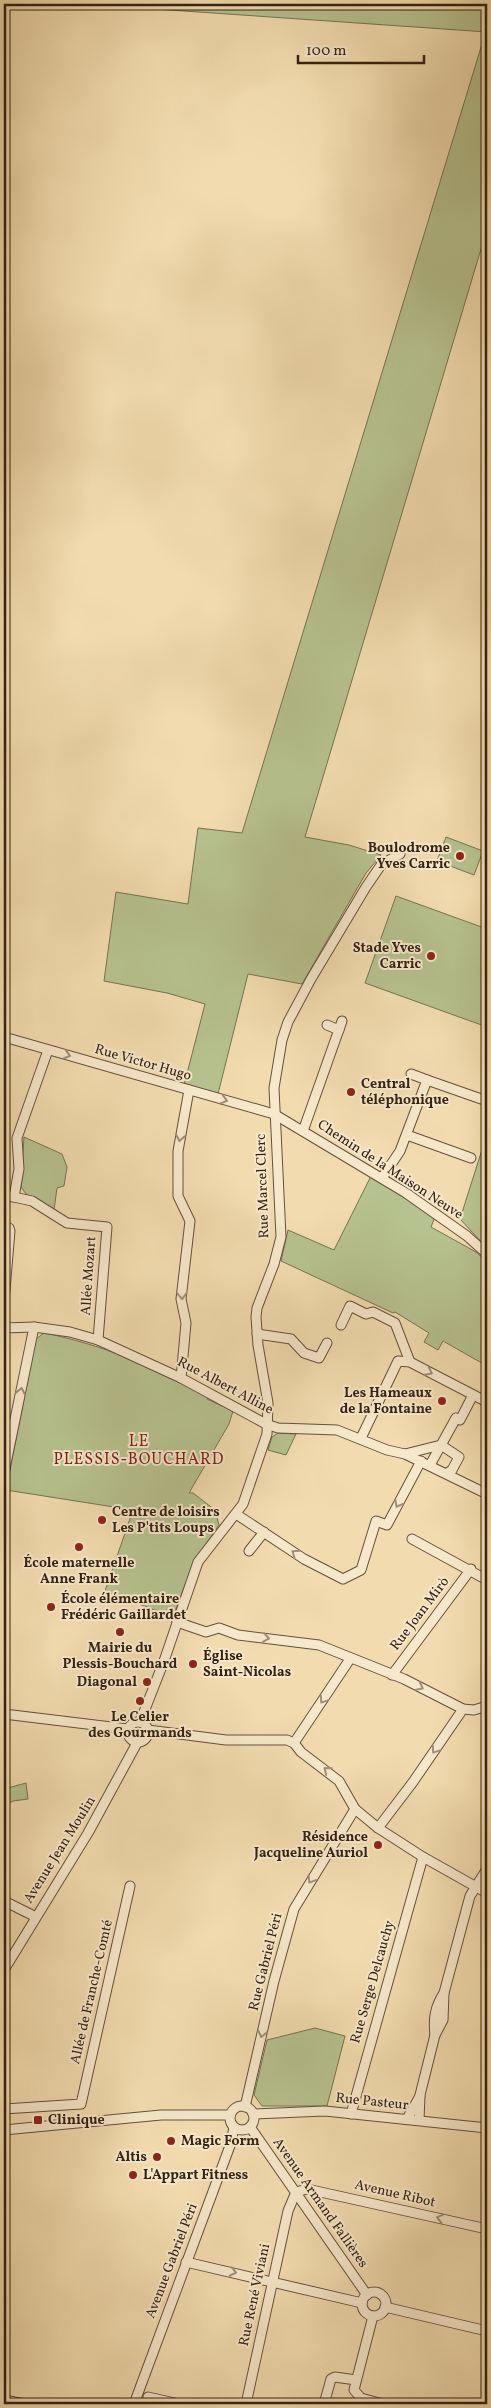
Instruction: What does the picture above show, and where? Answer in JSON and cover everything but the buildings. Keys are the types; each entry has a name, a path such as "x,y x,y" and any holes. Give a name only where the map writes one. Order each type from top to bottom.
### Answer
{"street":[{"name":"Rue Marcel Clerc","path":"140,1722 198,1562 243,1504 267,1434 268,1404 257,1334 257,1308 274,1264 281,1237 274,1088 282,1040 288,1022 311,979 381,865 400,854"},
{"path":"303,1131 340,1026 327,1025"},
{"name":"Rue Victor Hugo","path":"4,1037 274,1114"},
{"path":"4,1196 14,1197 19,1169 17,1138 48,1050"},
{"path":"411,1074 487,1101"},
{"path":"382,1178 400,1151 427,1080"},
{"path":"181,1378 186,1323 181,1299 190,1221 178,1196 178,1151 189,1090"},
{"name":"Chemin de la Maison Neuve","path":"274,1114 382,1178 467,1236 487,1254"},
{"path":"406,1135 471,1158"},
{"name":"Allée Mozart","path":"14,1197 32,1200 67,1223 107,1226 98,1340"},
{"path":"4,1226 10,1228 10,1231 4,1302"},
{"path":"341,1325 350,1306 366,1314 373,1312 395,1323 410,1362"},
{"path":"4,1473 8,1439 34,1327"},
{"name":"Rue Albert Alline","path":"4,1328 34,1327 70,1332 98,1340 181,1378 266,1424 278,1428 324,1428 360,1438 387,1450 405,1454 421,1461 487,1494"},
{"path":"257,1334 291,1339 304,1353 319,1358 327,1343"},
{"path":"360,1438 398,1362 410,1362 487,1402"},
{"path":"430,1465 456,1418 460,1420 473,1395"},
{"path":"405,1454 441,1445 460,1456 452,1470 447,1473"},
{"path":"236,1514 304,1559 343,1579 349,1578 361,1570 376,1521 387,1526 421,1461"},
{"path":"249,1551 264,1532"},
{"path":"412,1539 487,1580"},
{"name":"Rue Joan Mirò","path":"392,1675 470,1569"},
{"path":"177,1622 206,1632 219,1628 238,1635 319,1645 392,1675 463,1710 474,1710 487,1706"},
{"path":"294,1743 350,1659"},
{"path":"378,1828 414,1782 463,1710"},
{"path":"4,1714 128,1729"},
{"path":"128,1729 133,1724 140,1722 148,1730 226,1740 287,1740 294,1743 301,1752 339,1781 355,1809 378,1828 423,1857 487,1893"},
{"path":"128,1729 129,1738 137,1743 147,1738 148,1730"},
{"name":"Avenue Jean Moulin","path":"4,1970 108,1799 137,1743"},
{"name":"Rue Gabriel Péri","path":"245,2107 292,1915 355,1809"},
{"name":"Rue Serge Delcauchy","path":"351,2114 423,1857"},
{"path":"419,2120 420,2095 435,2035 433,2020 436,2005 444,1993 470,1896 487,1869"},
{"name":"Allée de Franche-Comté","path":"4,2109 81,2104 130,1886"},
{"path":"4,1901 36,1917"},
{"path":"407,2119 420,2095"},
{"path":"4,2130 161,2115 230,2115 238,2107 245,2107 253,2114 253,2122 250,2127 240,2130 230,2122 230,2115"},
{"name":"Rue Pasteur","path":"253,2114 325,2111 487,2128"},
{"name":"Avenue Gabriel Péri","path":"134,2404 230,2143 234,2127"},
{"name":"Avenue Armand Fallières","path":"250,2127 296,2192 364,2299"},
{"name":"Avenue Ribot","path":"296,2192 307,2189 487,2229"},
{"name":"Rue René Viviani","path":"246,2404 290,2204 296,2192"},
{"path":"186,2262 364,2299"},
{"path":"370,2293 380,2294 385,2301 385,2307 381,2313 373,2316 363,2310 364,2299 370,2293"},
{"path":"385,2307 487,2331"},
{"path":"373,2316 354,2390 358,2396 383,2404"},
{"path":"324,2404 331,2378 356,2380"},
{"path":"148,2397 179,2404"},
{"path":"4,2400 25,2404"}],"green space":[{"path":"46,4 487,4 487,32 155,9"},
{"path":"485,34 487,35 487,229 305,837 349,845 381,855 366,873 302,984 248,974 218,1094 184,1085 205,1004 167,993 104,981 116,892 188,904 198,828 242,833"},
{"name":"Boulodrome Yves Carric","path":"446,837 483,851 474,875 437,861"},
{"name":"Stade Yves Carric","path":"396,896 487,929 487,1027 365,983"},
{"path":"487,1134 487,1248 460,1219"},
{"path":"24,1137 62,1154 67,1167 64,1186 57,1188 54,1210 26,1194 21,1187"},
{"path":"371,1176 435,1217 431,1227 476,1252 487,1262 487,1366 443,1341 438,1350 424,1342 429,1333 395,1312 393,1313 281,1261 288,1230 334,1250"},
{"path":"44,1333 108,1350 149,1366 209,1394 207,1399 233,1411 229,1424 189,1493 193,1493 215,1510 219,1525 194,1561 173,1617 105,1591 133,1510 6,1490 36,1339"},
{"path":"278,1433 296,1434 286,1455 268,1450 272,1437"},
{"path":"26,1783 28,1799 13,1801 6,1805 4,1789"},
{"path":"315,2028 345,2036 327,2106 262,2106 254,2095 267,2040"}],"place":[{"name":"Boulodrome Yves Carric","path":"460,856"},
{"name":"Stade Yves Carric","path":"431,956"},
{"name":"Central téléphonique","path":"351,1092"},
{"name":"Les Hameaux de la Fontaine","path":"442,1401"},
{"name":"Centre de loisirs Les P'tits Loups","path":"102,1520"},
{"name":"École maternelle Anne Frank","path":"79,1547"},
{"name":"École élémentaire Frédéric Gaillardet","path":"51,1607"},
{"name":"Mairie du Plessis-Bouchard","path":"120,1632"},
{"name":"Église Saint-Nicolas","path":"193,1664"},
{"name":"Diagonal","path":"147,1682"},
{"name":"Le Celier des Gourmands","path":"140,1701"},
{"name":"Résidence Jacqueline Auriol","path":"378,1845"},
{"name":"Clinique","path":"38,2120"},
{"name":"Magic Form","path":"171,2141"},
{"name":"Altis","path":"157,2157"},
{"name":"L'Appart Fitness","path":"133,2175"}],"district":[{"name":"LE PLESSIS-BOUCHARD","path":"139,1451"}]}
